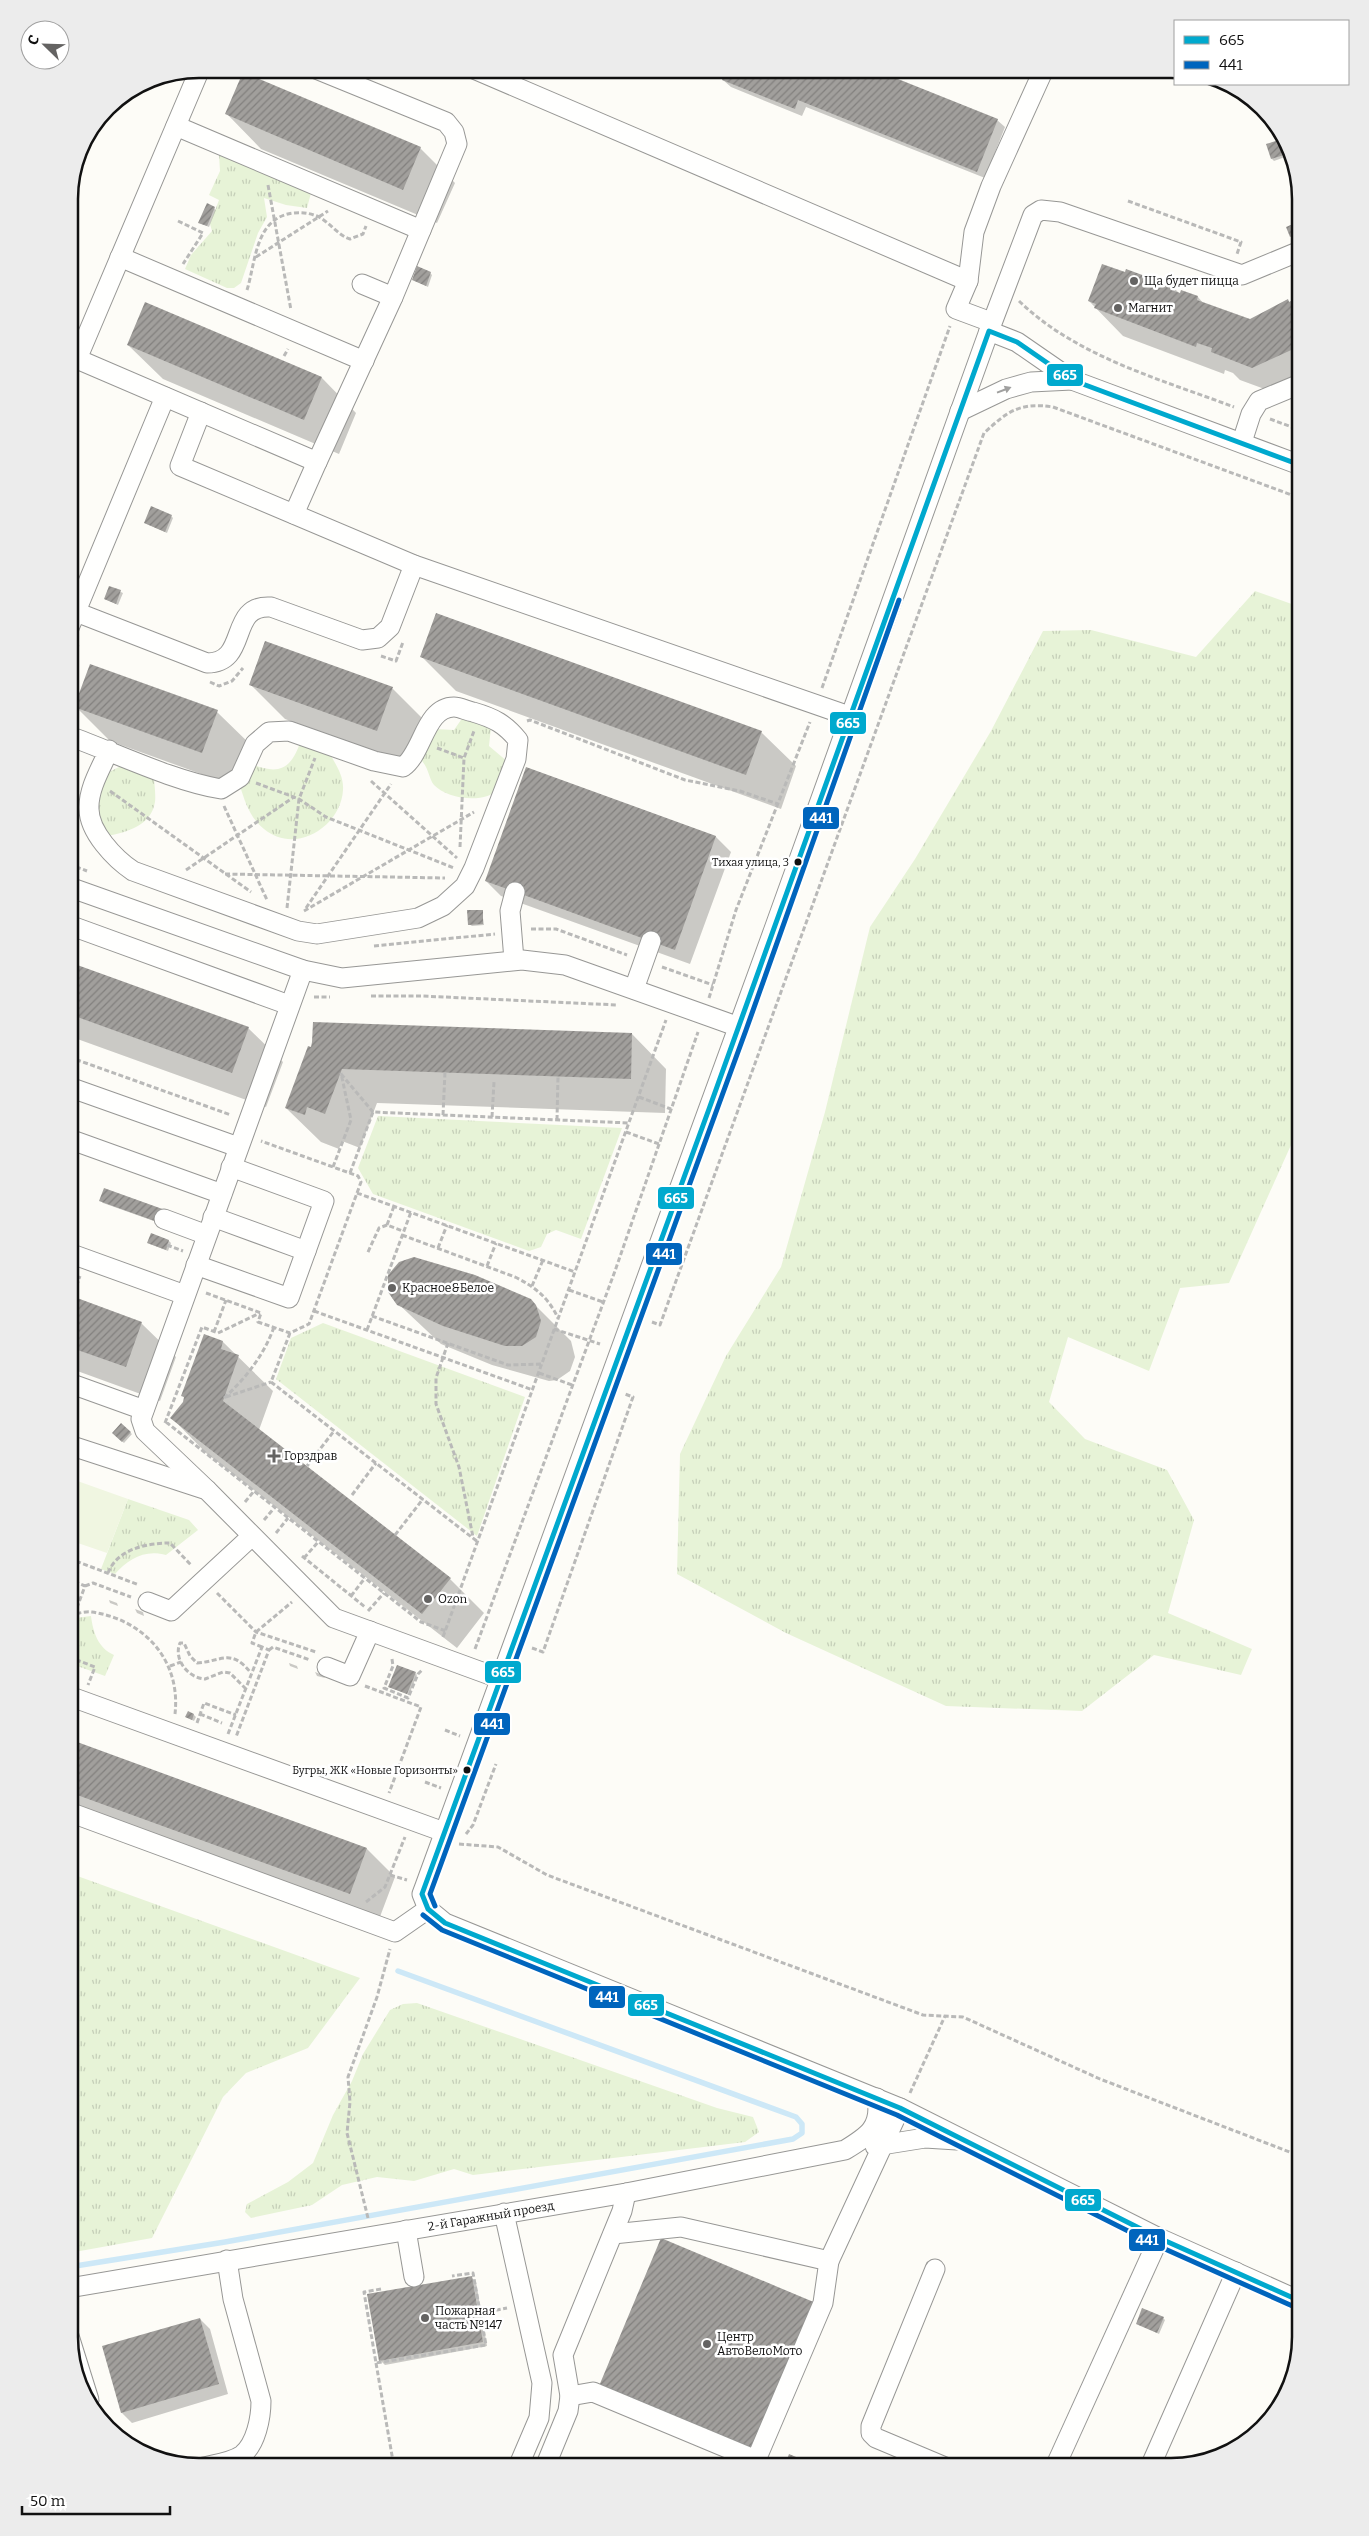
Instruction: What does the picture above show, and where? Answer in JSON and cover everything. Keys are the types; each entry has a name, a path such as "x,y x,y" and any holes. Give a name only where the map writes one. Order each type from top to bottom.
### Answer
{"street":[{"path":"78,357 196,78"},
{"path":"294,514 393,297 456,150 456,138 451,126 446,122 338,78"},
{"path":"495,78 968,281"},
{"path":"1040,78 987,195 974,232 968,281 956,309 1017,342 1072,380 1292,462"},
{"path":"176,126 421,230"},
{"path":"1292,254 1242,275 1060,212 1041,210 1033,215 990,327 739,1027 500,1680 452,1838 422,1894 428,1910 445,1923 900,2108 1159,2238 1292,2297"},
{"path":"120,256 364,361"},
{"path":"362,284 393,297"},
{"path":"78,359 317,462"},
{"path":"960,411 1014,386 1031,382 1072,380"},
{"path":"1242,442 1251,414 1259,401 1292,387"},
{"path":"78,606 165,397"},
{"path":"202,412 180,466 414,565 849,716"},
{"path":"78,622 207,663 215,663 232,652 245,617 255,608 271,607 362,640 378,638 390,627 414,565"},
{"path":"78,739 109,750 202,786 221,789 240,777 255,744 269,732 289,732 374,762 403,767 418,751 425,728 438,714 453,707 493,718 507,726 518,740 516,759 502,796 464,872 465,886 443,906 418,918 317,934 288,928 132,871 120,862 105,846 91,820 89,810 96,781 109,750"},
{"path":"78,890 303,970 342,978 514,960 544,961 565,965 634,989 698,1021 739,1027"},
{"path":"514,960 510,911 515,892"},
{"path":"78,929 289,1005"},
{"path":"634,989 651,941"},
{"path":"303,970 289,1005 255,1126 238,1147 196,1265 193,1297 140,1419 145,1431 207,1490 261,1529 334,1618 373,1624 431,1662 500,1680"},
{"path":"78,1090 238,1147"},
{"path":"78,1142 222,1194"},
{"path":"196,1265 289,1298 324,1201 231,1167"},
{"path":"164,1219 210,1226 306,1251"},
{"path":"78,1256 193,1297"},
{"path":"78,1386 144,1410"},
{"path":"78,1448 207,1490"},
{"path":"145,1594 171,1610 261,1529"},
{"path":"322,1660 350,1676 373,1624"},
{"path":"78,1699 383,1809 452,1838"},
{"path":"78,1815 395,1932 428,1910"},
{"name":"2-й Гаражный проезд","path":"78,2286 626,2193 845,2150 864,2139 872,2130 879,2110 877,2098"},
{"path":"757,2458 823,2303 829,2261 900,2108"},
{"path":"845,2150 925,2138 966,2141"},
{"path":"549,2458 568,2411 570,2396 563,2355 622,2211 626,2193"},
{"path":"504,2213 542,2383 539,2418 522,2458"},
{"path":"613,2234 681,2227 829,2261"},
{"path":"406,2230 414,2277"},
{"path":"1059,2458 1159,2238"},
{"path":"227,2260 233,2298 260,2401 261,2416 247,2450 240,2456 233,2458"},
{"path":"924,2458 876,2438 871,2433 871,2426 935,2269"},
{"path":"1154,2458 1236,2272"},
{"path":"570,2396 593,2392 751,2458"}],"path":[{"path":"263,163 295,332 284,356"},
{"path":"255,258 348,199"},
{"path":"1128,201 1241,242 1236,258"},
{"path":"239,308 248,289 259,243 268,224 281,214 303,212 318,217 335,228 344,237 350,239 363,234 372,209"},
{"path":"176,280 188,254 200,241 203,233 178,222"},
{"path":"1015,298 1053,330 1112,361 1251,414 1292,427"},
{"path":"816,704 956,309"},
{"path":"649,1321 660,1325 984,433 1005,414 1034,404 1054,407 1292,495"},
{"path":"378,655 396,661 406,636"},
{"path":"201,678 219,686 232,681 242,672 245,662"},
{"path":"365,775 460,860 464,758 480,714"},
{"path":"472,1656 603,1302 659,1144 699,1030 698,1021 736,910 811,720 801,717"},
{"path":"507,726 530,720 685,780 740,791 778,804"},
{"path":"421,742 464,758"},
{"path":"288,928 291,875 299,799 322,743"},
{"path":"288,928 304,911 403,767"},
{"path":"240,777 299,799 326,817 464,872"},
{"path":"96,781 255,895"},
{"path":"216,788 270,906 262,901"},
{"path":"304,911 502,796"},
{"path":"167,883 294,797"},
{"path":"226,874 364,877 464,872"},
{"path":"309,1006 312,997 332,996"},
{"path":"362,996 422,996 622,1006"},
{"path":"658,1015 675,1021"},
{"path":"387,1655 392,1657 393,1666 384,1688 408,1698 418,1674 431,1662 446,1630 667,1018"},
{"path":"78,1060 255,1126 259,1140 358,1176 361,1182 309,1324 290,1332 258,1322 261,1313"},
{"path":"444,1115 445,1072"},
{"path":"334,1167 351,1120 341,1073 373,1112 629,1123"},
{"path":"557,1120 558,1076"},
{"path":"492,1117 494,1082"},
{"path":"639,1097 671,1109"},
{"path":"350,1173 373,1112"},
{"path":"626,1132 659,1144"},
{"path":"357,1193 575,1272"},
{"path":"368,1252 380,1228 387,1225 394,1206"},
{"path":"367,1330 411,1212"},
{"path":"387,1225 538,1289 553,1307 558,1319"},
{"path":"438,1248 447,1225"},
{"path":"487,1266 496,1243"},
{"path":"532,1286 542,1260"},
{"path":"78,1282 81,1273"},
{"path":"569,1290 603,1302"},
{"path":"193,1297 203,1292 261,1313"},
{"path":"214,1332 226,1300"},
{"path":"314,1311 533,1390"},
{"path":"163,1429 202,1328 218,1333 261,1313"},
{"path":"372,1316 508,1365 542,1364"},
{"path":"271,1382 224,1398 240,1383 267,1346 274,1327"},
{"path":"554,1329 600,1344"},
{"path":"271,1382 290,1332"},
{"path":"448,1343 436,1378 436,1404 459,1467 473,1538"},
{"path":"539,1373 572,1385"},
{"path":"271,1382 478,1542"},
{"path":"543,1652 633,1397 622,1392"},
{"path":"166,1422 421,1622 446,1630"},
{"path":"307,1466 334,1431"},
{"path":"352,1495 376,1463"},
{"path":"242,1507 254,1491"},
{"path":"395,1535 423,1499"},
{"path":"274,1507 261,1529 275,1534 282,1540"},
{"path":"275,1534 288,1518"},
{"path":"304,1558 319,1542"},
{"path":"108,1573 110,1567 123,1554 148,1543 170,1543 256,1632 322,1660"},
{"path":"297,1552 368,1611 373,1624"},
{"path":"78,1562 108,1573 145,1594"},
{"path":"351,1596 365,1578"},
{"path":"78,1583 85,1586 93,1583 126,1596"},
{"path":"78,1604 85,1586"},
{"path":"368,1611 384,1593"},
{"path":"269,1650 252,1644 256,1632 295,1600"},
{"path":"78,1614 90,1612 114,1617 136,1628 158,1648 170,1666 177,1697 175,1718"},
{"path":"246,1689 230,1673 223,1672 212,1677 198,1678 190,1674 178,1655 180,1643 184,1643 190,1656 197,1663 209,1662 220,1657 232,1658 243,1663 252,1674"},
{"path":"227,1737 262,1647"},
{"path":"235,1740 269,1650 273,1647 307,1659"},
{"path":"78,1660 95,1667 88,1685"},
{"path":"170,1666 181,1662"},
{"path":"361,1684 421,1707 383,1809"},
{"path":"196,1725 204,1703 236,1715"},
{"path":"200,1714 222,1723"},
{"path":"452,1838 498,1846 547,1875 923,2014 963,2017 1100,2079 1292,2153"},
{"path":"390,1875 407,1880"},
{"path":"365,2208 346,2133 350,2102 348,2077 376,1997 395,1932"},
{"path":"900,2108 909,2096 944,2016"},
{"path":"376,2363 486,2345 473,2273 452,2276"},
{"path":"381,2289 364,2292 392,2458"},
{"path":"480,2314 513,2307"}],"green space":[{"path":"219,155 311,193 307,208 286,205 264,198 267,217 258,233 241,283 234,288 227,288 185,269 191,255 212,231 210,224 219,200 209,195 220,171"},
{"path":"1255,591 1292,604 1292,1143 1229,1283 1180,1288 1149,1371 1068,1337 1049,1402 1085,1439 1167,1470 1194,1520 1168,1613 1252,1649 1241,1675 1154,1655 1082,1711 946,1706 786,1633 677,1574 680,1454 726,1356 781,1267 825,1112 870,927 915,859 991,731 1043,631 1091,630 1196,657"},
{"path":"463,717 491,727 489,746 508,762 499,788 485,797 457,797 440,790 432,783 422,761 435,729 454,730"},
{"path":"300,743 330,754 341,775 343,790 340,803 334,815 325,825 314,833 302,838 289,839 276,836 259,825 249,809 240,786 254,765 278,769 288,764 297,752"},
{"path":"119,767 132,767 154,775 155,802 149,817 143,822 130,830 107,836 94,815 94,801 109,772"},
{"path":"378,1116 622,1128 581,1239 556,1230 547,1234 541,1247 529,1251 373,1194 358,1168"},
{"path":"323,1323 525,1397 477,1536 276,1379 291,1338"},
{"path":"78,1481 128,1499 107,1553 78,1543"},
{"path":"128,1499 189,1520 198,1530 166,1555 158,1553 144,1554 131,1560 115,1574 101,1569"},
{"path":"91,1616 97,1639 104,1648 114,1655 105,1676 78,1666 78,1618"},
{"path":"78,1876 360,1978 308,2048 246,2073 223,2097 152,2238 78,2251"},
{"path":"417,2003 717,2108 753,2117 759,2132 745,2142 473,2175 454,2169 414,2181 377,2177 342,2185 312,2205 251,2218 245,2212 247,2204 288,2182 313,2163 333,2115 352,2081 363,2054 390,2010 403,2004"}],"building":[{"path":"240,78 257,78 421,147 403,190 225,114"},
{"path":"723,78 896,78 998,119 977,172 798,100 795,109 722,80"},
{"path":"1276,141 1283,155 1271,159 1266,144"},
{"path":"207,203 215,207 207,226 198,223"},
{"path":"1292,224 1292,236 1290,237 1286,227"},
{"path":"1102,264 1125,272 1126,269 1175,287 1174,291 1180,293 1181,290 1198,296 1197,300 1250,319 1288,299 1289,302 1292,300 1292,350 1252,368 1211,352 1212,348 1197,343 1196,347 1094,308 1096,304 1088,301"},
{"path":"417,266 431,272 426,286 412,280"},
{"path":"145,302 322,377 304,420 127,345"},
{"path":"151,506 172,515 165,532 144,523"},
{"path":"109,586 121,590 116,604 104,599"},
{"path":"436,613 762,731 746,775 420,657"},
{"path":"265,641 393,687 377,731 249,685"},
{"path":"90,664 218,710 202,753 78,708 78,696"},
{"path":"526,767 716,836 675,950 485,881"},
{"path":"467,910 483,910 483,924 468,925"},
{"path":"78,965 249,1027 232,1073 78,1017"},
{"path":"313,1022 632,1033 631,1079 342,1069 325,1114 307,1107 305,1115 285,1108 308,1046 311,1047"},
{"path":"104,1188 168,1211 163,1224 99,1201"},
{"path":"151,1233 169,1240 166,1250 147,1243"},
{"path":"414,1257 475,1275 531,1299 536,1305 541,1321 536,1337 522,1346 505,1346 443,1326 397,1305 388,1292 388,1275 399,1262"},
{"path":"78,1298 142,1322 126,1367 78,1350"},
{"path":"204,1334 223,1341 221,1349 239,1355 223,1401 451,1578 422,1614 170,1418 183,1402 184,1397 181,1396"},
{"path":"121,1423 131,1432 122,1442 112,1433"},
{"path":"397,1665 416,1672 407,1694 388,1687"},
{"path":"188,1711 194,1714 192,1720 185,1717"},
{"path":"78,1742 367,1848 350,1894 78,1795"},
{"name":"Центр АвтоВелоМото","path":"661,2238 816,2303 754,2450 599,2386"},
{"name":"Пожарная часть №147","path":"472,2276 483,2342 379,2361 367,2294"},
{"path":"1142,2308 1164,2317 1157,2333 1136,2324"},
{"path":"200,2318 219,2384 121,2413 102,2346"},
{"path":"789,2454 799,2458 787,2458"}],"waterway":[{"path":"78,2266 225,2242 793,2139 802,2133 802,2124 796,2117 398,1971"}],"transit line":[{"name":"665","path":"428,1909 422,1894 709,1109 989,331 1017,342 1072,380 1292,462"},
{"name":"441","path":"435,1906 430,1894 746,1030 899,600"},
{"name":"665","path":"428,1909 445,1923 900,2108 1159,2238 1292,2297"},
{"name":"441","path":"423,1915 442,1930 897,2115 1156,2245 1292,2306"}],"place":[{"name":"Ща будет пицца","path":"1134,281"},
{"name":"Магнит","path":"1118,308"},
{"name":"Тихая улица, 3","path":"798,862"},
{"name":"Красное&Белое","path":"392,1288"},
{"name":"Горздрав","path":"274,1456"},
{"name":"Ozon","path":"428,1599"},
{"name":"Бугры, ЖК «Новые Горизонты»","path":"467,1770"},
{"name":"Пожарная часть №147","path":"425,2318"},
{"name":"Центр АвтоВелоМото","path":"707,2344"}]}
